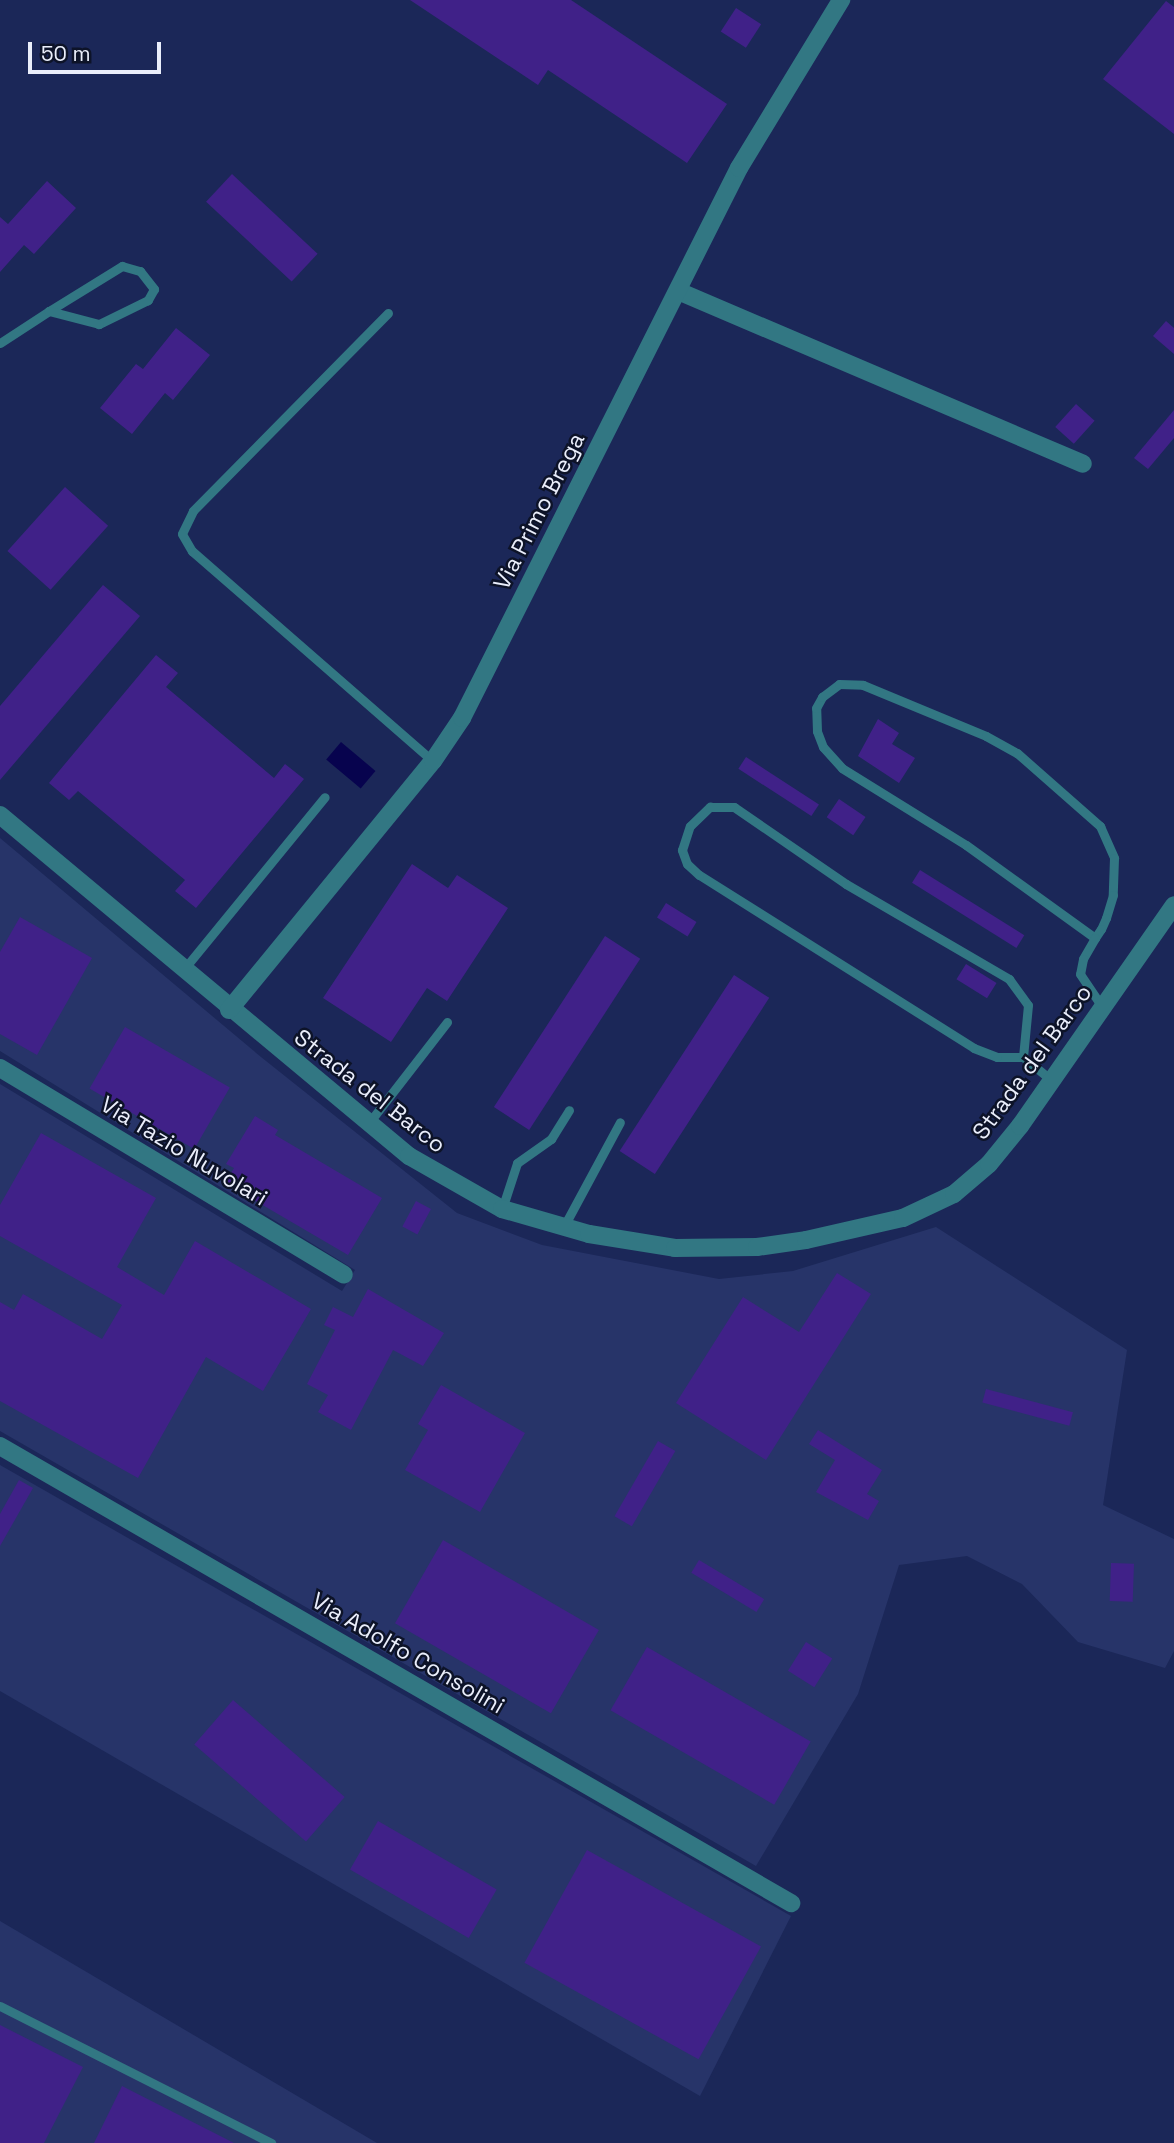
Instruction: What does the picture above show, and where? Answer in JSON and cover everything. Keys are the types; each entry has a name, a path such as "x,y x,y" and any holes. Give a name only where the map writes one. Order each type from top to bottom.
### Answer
{"street":[{"name":"Via Primo Brega","path":"229,1010 433,761 462,718 739,168 841,0"},
{"path":"678,291 1083,464"},
{"name":"Strada del Barco","path":"0,814 367,1126 464,1190 502,1209 563,1228 675,1248 732,1248 806,1240 903,1218 935,1205 971,1181 1009,1139 1174,905"},
{"name":"Via Tazio Nuvolari","path":"0,1068 344,1275"},
{"name":"Via Adolfo Consolini","path":"0,1446 791,1903"}],"lane":[{"path":"0,344 49,311 122,266 140,271 153,289 148,300 99,324 49,311"},
{"path":"388,313 193,511 182,534 192,551 433,761"},
{"path":"1095,938 966,845 842,768 823,747 817,731 816,708 822,697 835,686 852,683 927,709 1017,753 1074,799 1108,836 1114,858 1110,906 1080,974 1102,1007"},
{"path":"183,971 325,797"},
{"path":"1023,1057 1028,1005 1009,979 846,884 734,807 710,807 690,826 682,850 687,864 699,875 974,1048 997,1057 1023,1057 1051,1080"},
{"path":"367,1126 447,1022"},
{"path":"502,1209 517,1163 551,1139 569,1110"},
{"path":"563,1228 620,1122"},
{"path":"0,2006 271,2143"}],"shaded area":[{"path":"341,742 375,771 361,789 326,760"},
{"path":"0,838 261,1057 457,1213 542,1245 719,1279 793,1271 936,1227 1127,1350 1103,1505 1174,1539 1174,1651 1165,1668 1078,1642 1022,1584 967,1556 899,1565 858,1694 756,1866 0,1431 0,1084 342,1291 355,1270 0,1051"},
{"path":"0,1465 791,1916 700,2096 0,1691"},
{"path":"0,1921 377,2143 0,2143"}],"building":[{"path":"410,0 571,0 727,104 687,163 548,70 538,85"},
{"path":"1166,1 1174,7 1174,134 1103,79"},
{"path":"736,8 761,24 746,48 721,31"},
{"path":"232,174 318,254 292,282 206,202"},
{"path":"47,181 76,208 34,254 24,245 0,272 0,217 8,224"},
{"path":"1166,321 1174,328 1174,354 1153,336"},
{"path":"176,328 210,355 173,400 165,393 132,434 100,408 136,364 143,369"},
{"path":"1076,404 1095,421 1074,444 1055,427"},
{"path":"1174,410 1174,438 1148,469 1134,458"},
{"path":"65,487 108,526 51,590 7,551"},
{"path":"103,585 140,616 0,780 0,706"},
{"path":"156,655 178,673 166,687 274,778 285,764 304,779 196,908 175,891 185,880 78,791 69,800 49,783"},
{"path":"878,719 899,733 892,744 915,758 899,783 858,756"},
{"path":"746,757 819,804 811,816 738,769"},
{"path":"839,799 866,817 853,835 827,817"},
{"path":"412,864 448,888 457,875 508,908 447,1001 427,988 391,1042 323,998"},
{"path":"920,870 1024,935 1016,948 912,883"},
{"path":"666,903 697,922 688,936 657,917"},
{"path":"20,917 92,958 37,1055 0,1034 0,952"},
{"path":"605,936 640,959 529,1130 494,1107"},
{"path":"966,964 997,983 987,998 956,979"},
{"path":"734,975 769,998 655,1174 620,1151"},
{"path":"125,1027 230,1088 194,1149 90,1088"},
{"path":"255,1116 278,1130 275,1135 382,1198 348,1255 225,1183 234,1168 226,1164"},
{"path":"41,1133 156,1198 117,1267 164,1295 195,1241 311,1309 263,1391 206,1357 138,1478 0,1401 0,1302 14,1310 23,1294 102,1339 122,1305 0,1236 0,1205"},
{"path":"416,1201 431,1209 417,1235 402,1227"},
{"path":"837,1273 871,1294 766,1460 676,1403 743,1297 799,1332"},
{"path":"368,1289 444,1333 423,1366 393,1350 351,1430 318,1412 328,1395 307,1384 335,1330 324,1325 333,1307 353,1317"},
{"path":"441,1385 525,1433 480,1512 405,1470 428,1430 418,1424"},
{"path":"986,1389 1073,1412 1069,1426 982,1403"},
{"path":"818,1430 882,1470 867,1494 879,1501 868,1520 816,1492 835,1460 809,1444"},
{"path":"658,1441 675,1451 632,1526 614,1516"},
{"path":"19,1480 33,1488 0,1546 0,1514"},
{"path":"443,1540 599,1630 551,1713 395,1623"},
{"path":"699,1560 764,1599 756,1612 691,1573"},
{"path":"1111,1563 1134,1564 1133,1602 1110,1601"},
{"path":"806,1642 832,1658 814,1687 788,1671"},
{"path":"647,1647 811,1742 774,1805 610,1710"},
{"path":"233,1700 345,1797 306,1842 194,1745"},
{"path":"378,1821 497,1890 469,1938 350,1869"},
{"path":"587,1850 761,1946 699,2059 524,1963"},
{"path":"0,2025 83,2067 44,2143 0,2143"},
{"path":"122,2086 234,2143 94,2143"}]}
